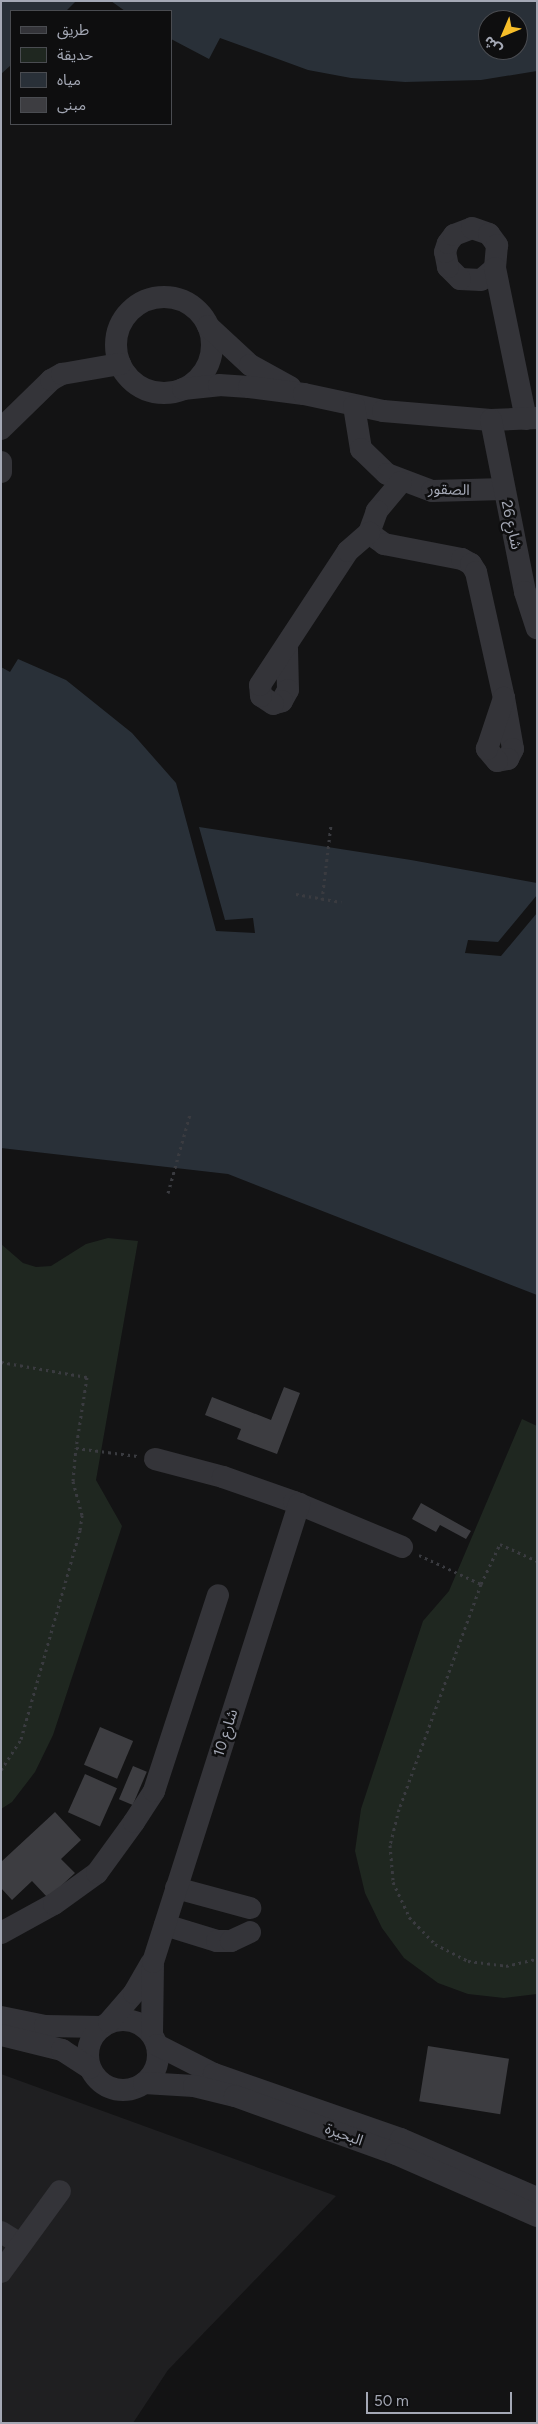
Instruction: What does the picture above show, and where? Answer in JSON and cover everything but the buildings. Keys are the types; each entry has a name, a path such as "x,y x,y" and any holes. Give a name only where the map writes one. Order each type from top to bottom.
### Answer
{"street":[{"path":"304,394 250,365 208,326 196,309 177,299 145,301 122,322 116,343 120,364 141,388 162,393 219,385 304,394 354,406 490,420 531,418 495,268"},
{"path":"183,389 200,377 206,368 212,347 208,326"},
{"path":"1,429 51,380 62,374 120,364"},
{"name":"الصقور","path":"354,406 362,449 376,465 401,482 432,492 504,489"},
{"name":"شارع 26","path":"490,420 525,592 537,628"},
{"path":"1,462 1,472"},
{"path":"287,649 348,551 368,532 377,511 401,482"},
{"path":"368,532 384,544 471,564 476,572 504,698"},
{"path":"155,1459 223,1477 299,1504 402,1547"},
{"name":"شارع 10","path":"106,2024 134,1993 153,1962 299,1504"},
{"path":"1,1933 54,1904 97,1873 154,1791 218,1596"},
{"path":"176,1888 250,1908"},
{"path":"164,1925 217,1941 231,1941 250,1932"},
{"name":"شارع 10","path":"153,1962 154,2040"},
{"path":"1,2018 45,2026 135,2022 154,2040 156,2066 144,2083 128,2090 111,2088 101,2082 90,2068 62,2050 1,2035"},
{"path":"90,2068 88,2046 106,2024"},
{"name":"البحيرة","path":"154,2040 214,2074 401,2139 537,2198"},
{"name":"البحيرة","path":"144,2083 194,2086 235,2096 396,2154 537,2216"},
{"path":"1,2272 60,2190"},
{"path":"1,2232 20,2244"}],"path":[{"path":"322,900 332,825"},
{"path":"296,894 341,902"},
{"path":"168,1193 190,1114"},
{"path":"1,1362 88,1377 76,1448 73,1481 82,1515 80,1530 21,1739 1,1770"},
{"path":"76,1448 155,1459"},
{"path":"537,1561 500,1544 481,1584 399,1809 390,1845 393,1882 408,1917 435,1944 468,1961 506,1966 537,1959"},
{"path":"402,1547 481,1584"}],"shaded area":[{"path":"1,2074 336,2196 168,2370 133,2423 1,2423"}],"green space":[{"path":"108,1238 138,1241 96,1480 122,1526 53,1735 35,1772 12,1802 1,1809 1,1244 23,1263 36,1267 51,1266 86,1244"},
{"path":"522,1419 537,1426 537,1994 504,1998 468,1994 438,1983 404,1958 382,1928 365,1893 355,1851 361,1809 423,1621 449,1591"}],"water":[{"path":"1,1 76,1 67,10 10,10 10,66 1,74"},
{"path":"111,1 537,1 537,71 481,80 405,82 351,78 308,70 220,38 209,59 172,40 172,10 124,10"},
{"path":"18,659 66,680 132,733 176,783 216,931 255,933 253,918 225,920 199,827 411,860 537,883 537,895 498,942 468,940 465,953 501,956 537,913 537,1295 228,1174 1,1148 1,667 10,672"}]}
